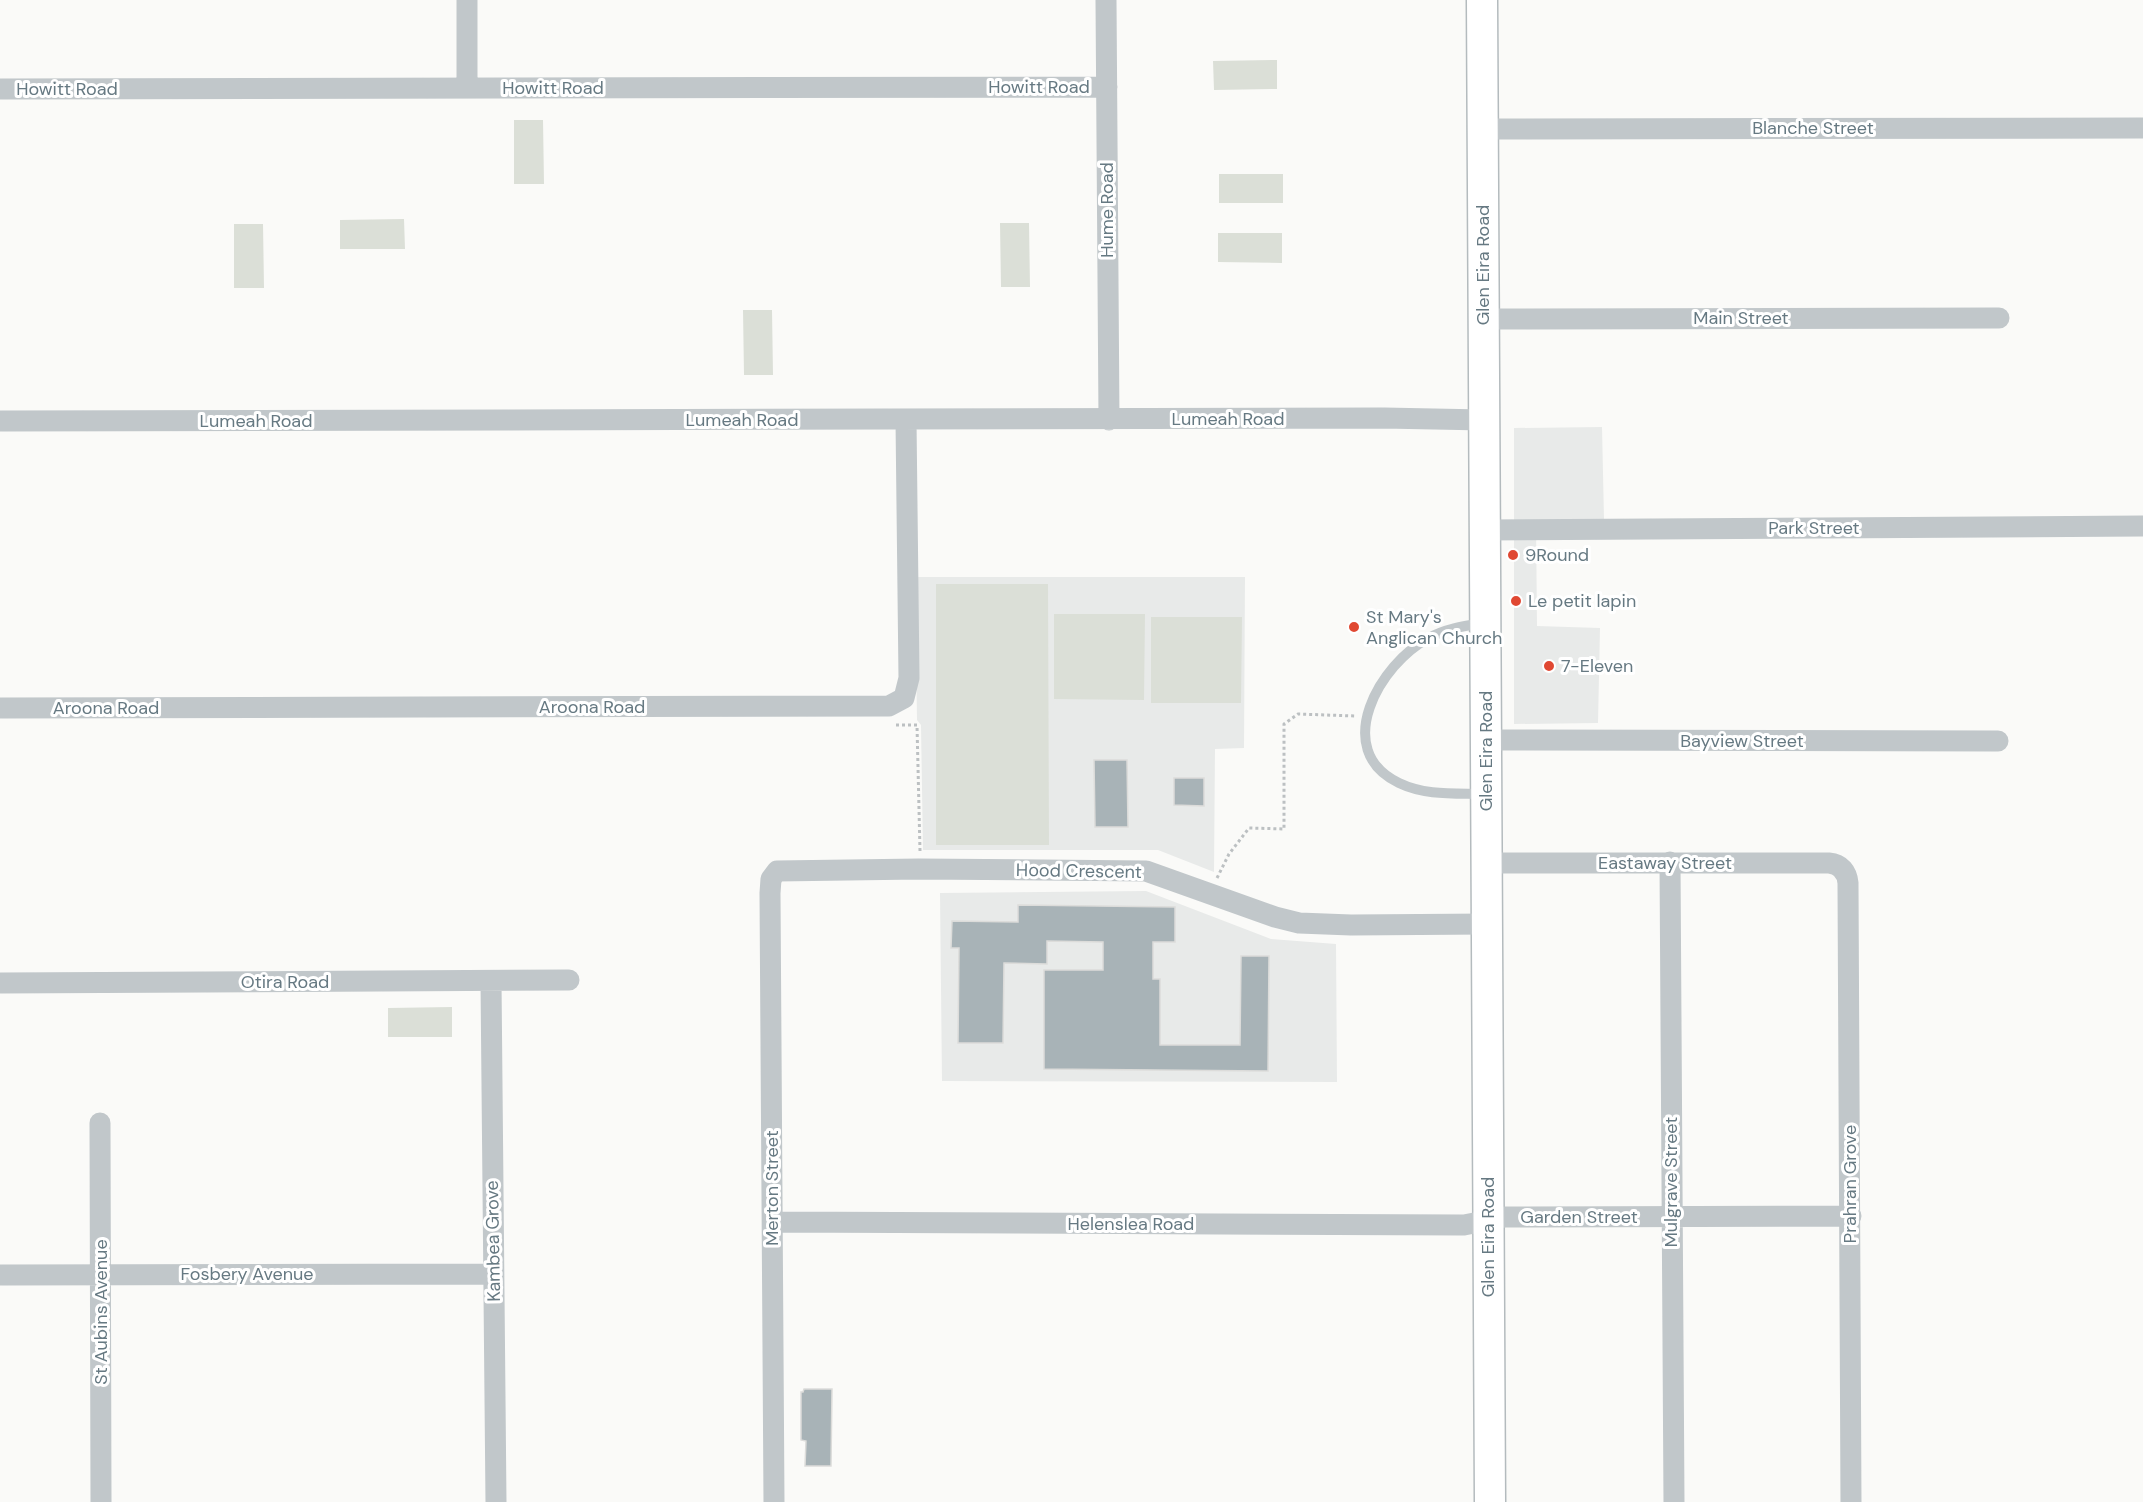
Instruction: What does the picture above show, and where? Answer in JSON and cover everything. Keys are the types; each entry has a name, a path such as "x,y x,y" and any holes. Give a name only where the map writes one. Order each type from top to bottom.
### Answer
{"main road":[{"name":"Glen Eira Road","path":"1482,0 1490,1502"}],"street":[{"path":"467,0 467,88"},
{"name":"Hume Road","path":"1106,0 1109,420"},
{"name":"Howitt Road","path":"0,89 1107,87"},
{"name":"Blanche Street","path":"1482,129 2143,128"},
{"name":"Main Street","path":"1484,319 2000,318"},
{"name":"Aroona Road","path":"0,708 890,706 903,698 909,678 906,420"},
{"name":"Lumeah Road","path":"0,421 1484,420"},
{"name":"Park Street","path":"1485,531 2143,526"},
{"name":"Bayview Street","path":"1486,741 1998,741"},
{"name":"Mulgrave Street","path":"1670,862 1674,1502"},
{"name":"Eastaway Street","path":"1487,863 1829,863 1842,868"},
{"name":"Prahran Grove","path":"1842,868 1848,877 1851,1502"},
{"name":"Hood Crescent","path":"773,875 777,871 788,870 1146,871 1275,917 1299,923 1487,924"},
{"name":"Merton Street","path":"773,875 770,893 774,1502"},
{"name":"Otira Road","path":"0,983 569,980"},
{"name":"Kambea Grove","path":"491,981 496,1502"},
{"name":"St Aubins Avenue","path":"100,1123 101,1502"},
{"name":"Garden Street","path":"1488,1221 1505,1217 1851,1216"},
{"name":"Helenslea Road","path":"773,1222 1464,1226 1488,1221"},
{"name":"Fosbery Avenue","path":"0,1275 493,1274"}],"lane":[{"path":"1485,622 1443,632 1428,638 1415,648 1390,673 1370,705 1366,717 1367,746 1377,767 1386,775 1414,789 1431,792 1486,794"}],"path":[{"path":"1210,893 1229,854 1249,828 1284,829 1284,724 1298,714 1366,717"},
{"path":"917,725 919,869"}],"shaded area":[{"path":"1277,60 1277,89 1214,90 1213,61"},
{"path":"514,120 543,120 544,184 514,184"},
{"path":"1219,174 1283,174 1283,203 1219,203"},
{"path":"404,219 405,249 340,249 340,220"},
{"path":"1000,223 1029,223 1030,287 1001,287"},
{"path":"234,224 263,224 264,288 234,288"},
{"path":"1218,233 1282,233 1282,263 1218,262"},
{"path":"743,310 772,310 773,375 744,375"},
{"path":"1602,427 1604,519 1536,521 1537,626 1600,628 1598,723 1514,724 1514,428"},
{"path":"915,577 1245,577 1244,748 1215,749 1214,872 1158,850 923,850 921,725 917,720"},
{"path":"936,584 1048,584 1049,845 936,845"},
{"path":"1054,614 1145,614 1144,700 1054,699"},
{"path":"1151,617 1242,617 1241,703 1151,703"},
{"path":"1146,891 1271,939 1336,944 1337,1082 942,1081 940,893"},
{"path":"452,1007 452,1037 388,1037 388,1008"}],"building":[{"path":"1094,760 1127,760 1128,827 1095,827"},
{"path":"1174,778 1204,778 1204,806 1174,805"},
{"path":"1018,905 1175,907 1175,942 1153,942 1153,979 1160,979 1160,1045 1240,1045 1241,956 1269,956 1268,1071 1044,1069 1044,970 1103,970 1103,942 1047,941 1047,964 1004,963 1003,1043 958,1043 959,948 951,948 952,921 1018,922"},
{"path":"804,1389 832,1389 831,1466 805,1466 806,1441 801,1440 801,1392"}],"place":[{"name":"9Round","path":"1513,555"},
{"name":"Le petit lapin","path":"1516,601"},
{"name":"St Mary's Anglican Church","path":"1354,627"},
{"name":"7-Eleven","path":"1549,666"}]}
